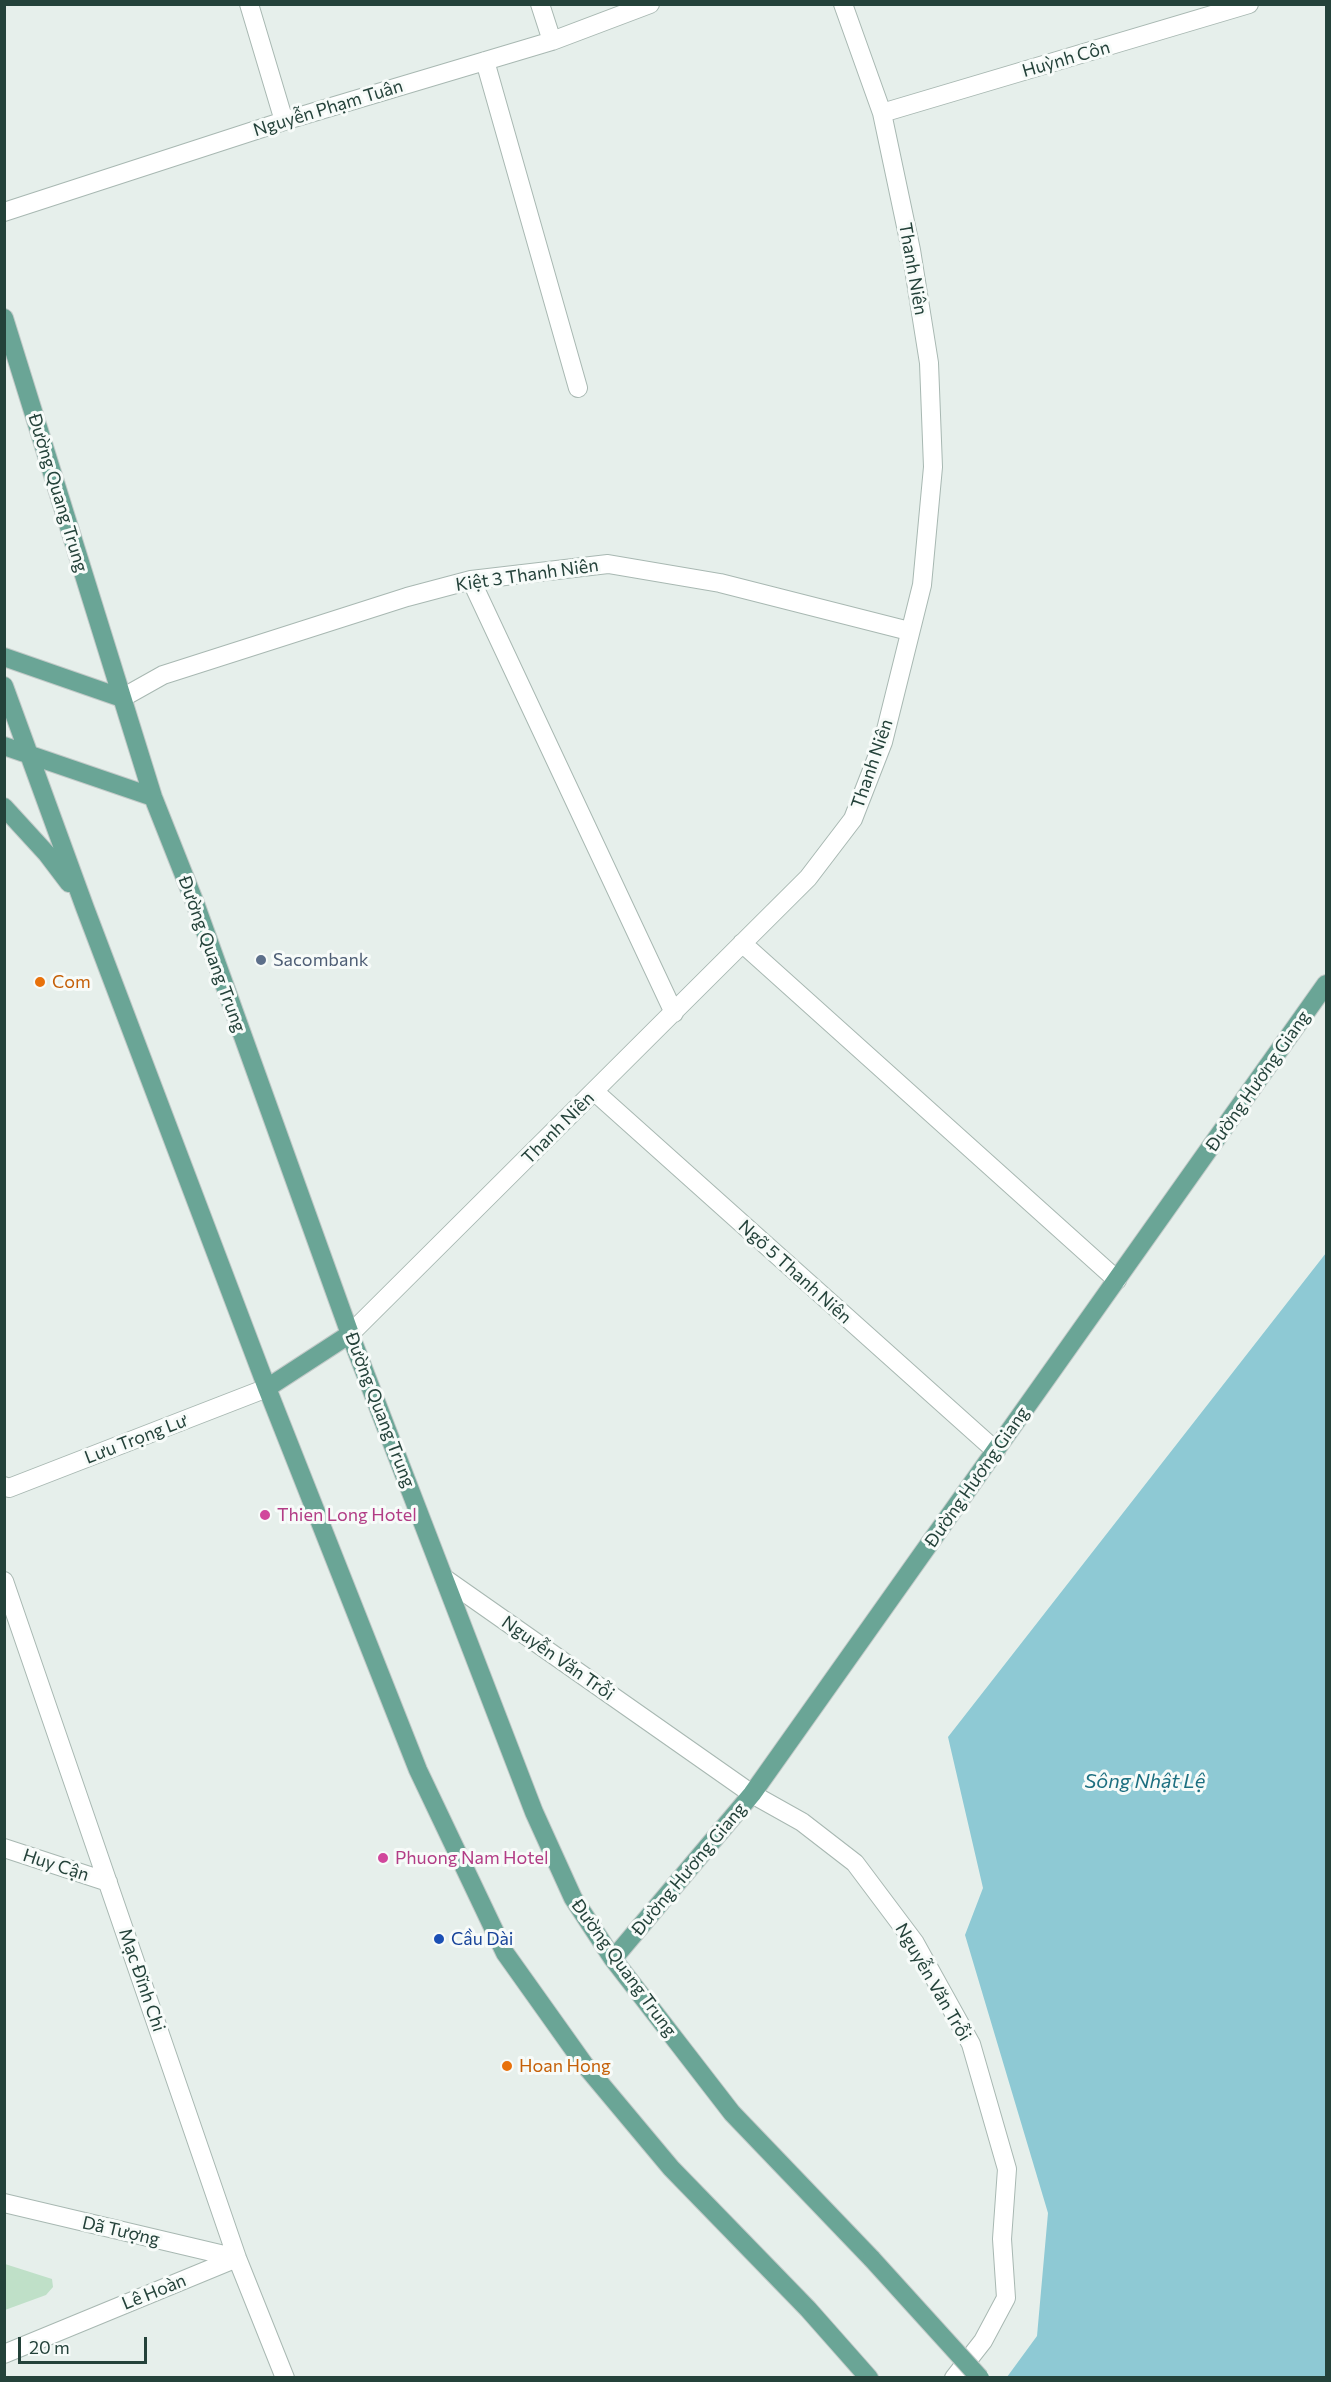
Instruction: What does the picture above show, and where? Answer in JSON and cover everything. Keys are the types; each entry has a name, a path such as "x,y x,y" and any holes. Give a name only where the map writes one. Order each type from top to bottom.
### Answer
{"main road":[{"name":"Đường Quang Trung","path":"4,318 153,797 195,903 351,1334 444,1578 534,1812 573,1898 613,1959 732,2113 872,2259 980,2378"},
{"path":"4,657 122,698"},
{"path":"4,686 84,908 267,1388 418,1770 506,1953 584,2064 671,2168 808,2309 869,2378"},
{"path":"4,746 153,797"},
{"path":"4,807 48,854 84,908"},
{"name":"Đường Hương Giang","path":"613,1959 752,1794 1326,984"},
{"path":"267,1388 351,1334"}],"street":[{"path":"249,4 284,121"},
{"path":"540,4 552,40"},
{"name":"Nguyễn Phạm Tuân","path":"4,212 284,121 552,40 650,4"},
{"name":"Thanh Niên","path":"351,1334 808,878 853,819 883,742 922,585 933,467 929,363 911,250 882,113 843,4"},
{"name":"Huỳnh Côn","path":"882,113 1249,4"},
{"path":"485,60 578,388"},
{"name":"Kiệt 3 Thanh Niên","path":"122,698 163,675 407,597 471,580 608,564 720,583 909,631"},
{"path":"471,580 674,1013"},
{"path":"742,943 1117,1281"},
{"name":"Ngõ 5 Thanh Niên","path":"595,1092 996,1451"},
{"name":"Lưu Trọng Lư","path":"4,1486 9,1488 267,1388"},
{"name":"Nguyễn Văn Trỗi","path":"444,1578 752,1794 802,1822 855,1863 915,1943 971,2044 1006,2169 1002,2239 1006,2298 983,2341 954,2378"},
{"name":"Mạc Đĩnh Chi","path":"4,1581 237,2258 285,2378"},
{"name":"Huy Cận","path":"4,1848 108,1882"},
{"name":"Dã Tượng","path":"4,2203 237,2258"},
{"name":"Lê Hoàn","path":"4,2354 237,2258"}],"green space":[{"path":"5,2264 52,2279 53,2287 46,2295 5,2310"}],"water":[{"name":"Sông Nhật Lệ","path":"1326,1253 1326,2377 1007,2377 1037,2336 1048,2213 965,1935 983,1888 948,1737"}],"place":[{"name":"Sacombank","path":"261,960"},
{"name":"Com","path":"40,982"},
{"name":"Thien Long Hotel","path":"265,1515"},
{"name":"Phuong Nam Hotel","path":"383,1858"},
{"name":"Cầu Dài","path":"439,1939"},
{"name":"Hoan Hong","path":"507,2066"}]}
